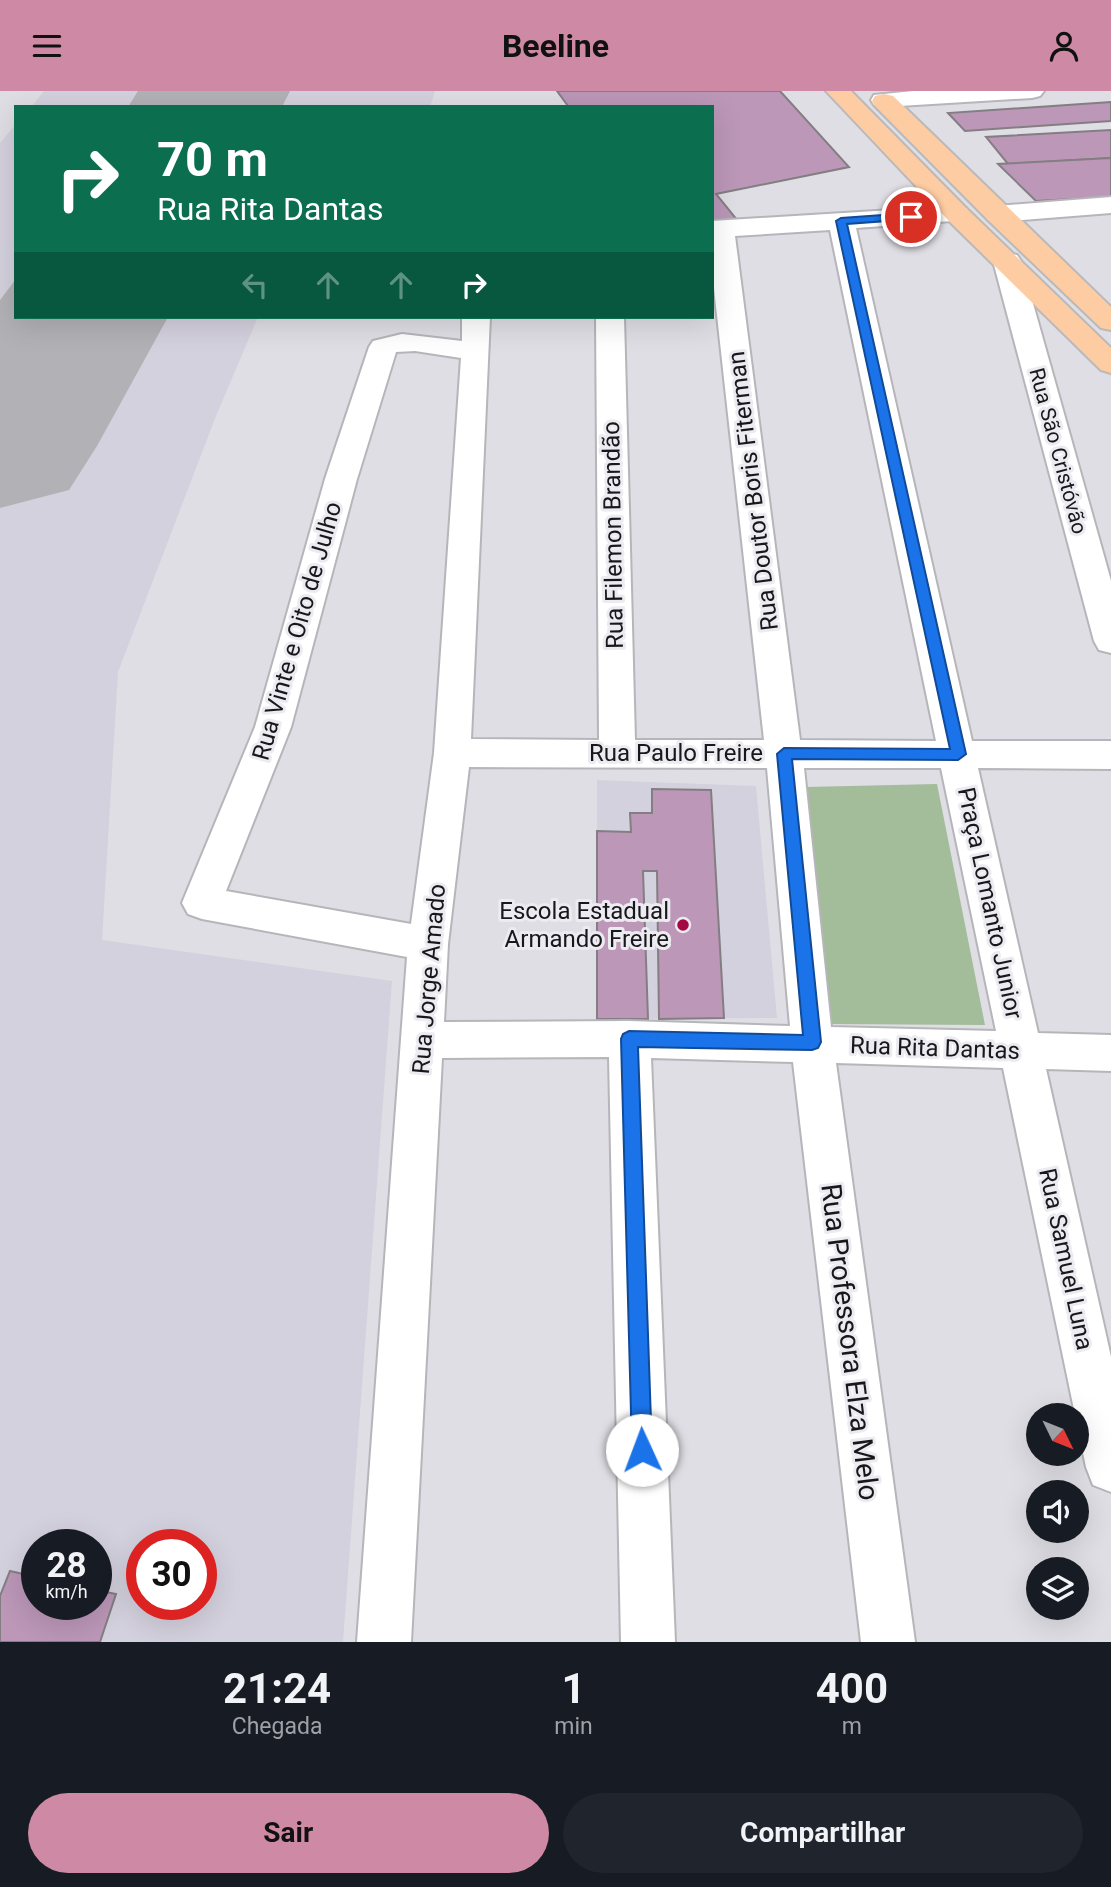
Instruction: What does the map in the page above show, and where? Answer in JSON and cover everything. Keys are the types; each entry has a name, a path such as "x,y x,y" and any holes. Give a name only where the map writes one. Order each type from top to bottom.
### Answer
{"main road":[{"path":"838,91 957,214 1111,364"},
{"path":"879,96 997,214 1111,322"}],"street":[{"path":"879,96 1032,91"},
{"path":"997,214 1111,205"},
{"path":"717,229 957,214"},
{"name":"Praça Lomanto Junior","path":"841,221 1021,1051"},
{"name":"Rua Doutor Boris Fiterman","path":"717,229 784,754"},
{"name":"Rua São Cristóvão","path":"1007,261 1111,641"},
{"name":"Rua Filemon Brandão","path":"610,319 617,753"},
{"name":"Rua Jorge Amado","path":"384,1642 428,944 452,753 476,334"},
{"name":"Rua Vinte e Oito de Julho","path":"428,944 202,903 273,727 341,479 383,347 389,344 476,334"},
{"name":"Rua Paulo Freire","path":"452,753 1111,755"},
{"path":"784,754 812,1042"},
{"path":"629,1039 648,1642"},
{"name":"Rua Rita Dantas","path":"423,1040 812,1042 1111,1053"},
{"name":"Rua Professora Elza Melo","path":"812,1042 888,1642"},
{"name":"Rua Samuel Luna","path":"1021,1051 1111,1467"}],"shaded area":[{"path":"44,91 435,91 431,105 33,105"},
{"path":"14,126 14,319 257,319 216,416 118,672 102,940 392,981 343,1642 0,1642 0,143"},
{"name":"Escola Estadual Armando Freire","path":"597,780 756,786 777,1018 597,1019"}],"green space":[{"path":"937,784 985,1025 824,1024 806,787"}],"building":[{"path":"557,91 780,91 849,167 716,194 738,221 714,222 714,105 567,105"},
{"path":"1111,102 1111,121 965,131 948,113"},
{"path":"1111,130 1111,158 1008,164 986,137"},
{"path":"1111,158 1111,197 1036,201 998,164"},
{"path":"652,789 711,790 724,1018 659,1019 657,871 643,871 648,1019 597,1019 597,831 631,832 630,813 652,813"},
{"path":"10,1571 21,1573 21,1620 107,1620 100,1642 0,1642 0,1596"}],"runway":[{"path":"206,105 214,91"},
{"path":"0,446 77,319"}],"place":[{"name":"Escola Estadual Armando Freire","path":"683,925"}],"route":[{"path":"642,1450 629,1039 812,1042 784,754 958,754 841,221 911,217"}]}
